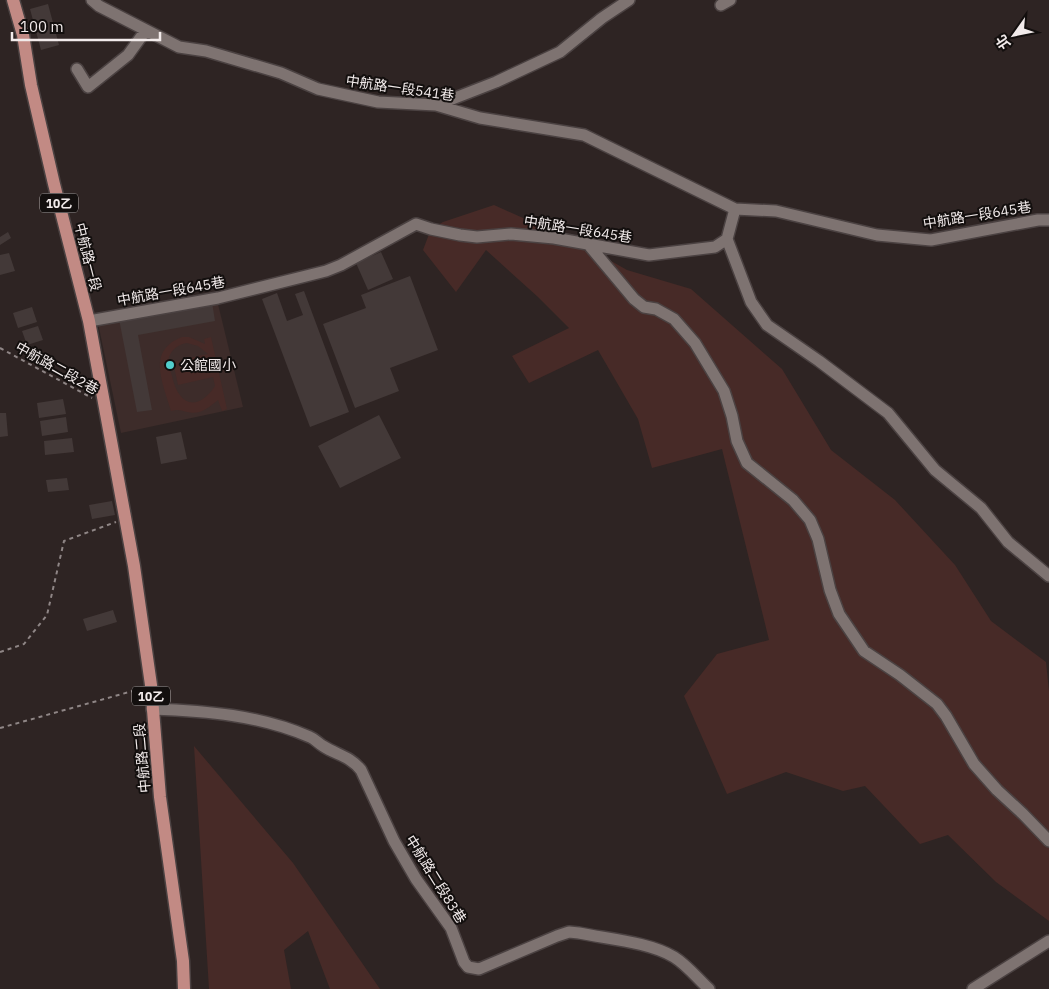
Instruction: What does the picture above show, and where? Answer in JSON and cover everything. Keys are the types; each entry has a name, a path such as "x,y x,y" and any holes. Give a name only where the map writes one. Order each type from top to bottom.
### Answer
{"main road":[{"name":"中航路一段","path":"13,0 23,35 31,85 54,184 89,321 105,406"},
{"name":"中航路二段","path":"105,406 134,566 150,685 160,797 183,961 184,989"}],"lane":[{"name":"中航路一段541巷","path":"92,0 99,6 179,48 206,51 282,74 318,89 378,102 436,105 480,118 584,135 735,209"},
{"path":"436,105 496,82 560,52 602,18 629,0"},
{"path":"77,69 88,87 128,55 146,30"},
{"name":"中航路一段645巷","path":"735,209 776,211 877,234 931,240 1038,220 1049,220"},
{"path":"735,209 727,239 751,302 767,326 819,361 888,413 935,470 981,508 1008,542 1049,576"},
{"name":"中航路一段645巷","path":"89,321 218,298 326,271 342,265 416,224 431,229 477,237 511,234 554,238 649,255 715,247 727,239"},
{"path":"588,244 634,299 644,307 656,310 674,319 695,343 724,391 740,452 747,463 793,500 810,520 818,539 830,590 839,614 864,651 900,675 937,704 974,764 997,790 1049,841"},
{"name":"中航路二段83巷","path":"152,709 204,711 256,719 312,738 322,746 354,762 361,770 394,841 416,879 451,928 464,962 468,967 479,969 570,932 641,945 661,951 674,957 709,989"},
{"path":"973,989 1049,941"}],"path":[{"name":"中航路二段2巷","path":"0,348 105,406"},
{"path":"0,652 24,644 47,615 64,541 125,518"},
{"path":"0,728 150,685"}],"shaded area":[{"path":"494,205 581,244 627,270 691,289 782,369 831,450 895,500 955,565 991,621 1046,662 1049,691 1049,921 996,882 948,835 920,844 865,786 843,791 786,772 727,794 684,696 717,654 769,640 722,449 652,468 638,419 598,350 529,383 512,356 569,328 486,250 456,292 423,250 431,229 443,222"},
{"name":"公館國小","path":"217,300 243,407 121,433 98,323"},
{"path":"182,337 189,337 205,344 204,339 211,337 227,409 222,411 218,400 196,413 171,411 161,379 160,369 164,351 171,343","holes":["187,343 198,346 208,354 173,362 178,385 213,377 215,386 202,400 189,402 183,399 175,386 169,366 169,357 174,349 181,344"]},
{"path":"194,746 293,863 380,989 330,989 308,931 284,950 291,989 209,989"}],"building":[{"path":"48,4 59,45 41,50 30,9"},
{"path":"8,232 11,238 0,245 0,237"},
{"path":"381,252 393,279 368,290 356,263"},
{"path":"9,253 15,271 0,275 0,255"},
{"path":"410,276 438,350 390,368 399,391 355,408 323,324 366,308 361,295"},
{"path":"304,291 349,412 310,427 262,299 277,293 287,321 303,315 295,294"},
{"path":"212,302 215,321 138,335 152,410 137,412 119,319"},
{"path":"32,307 37,322 18,328 13,313"},
{"path":"38,326 43,340 27,345 22,331"},
{"path":"63,399 66,414 39,418 37,403"},
{"path":"0,413 6,413 8,436 0,437"},
{"path":"379,415 401,458 340,488 318,446"},
{"path":"66,417 68,432 42,436 40,421"},
{"path":"181,432 187,459 161,464 156,437"},
{"path":"72,438 74,452 45,455 44,441"},
{"path":"67,478 69,490 48,492 46,480"},
{"path":"112,501 115,515 92,519 89,505"},
{"path":"113,610 117,622 87,631 83,619"}],"place":[{"name":"公館國小","path":"170,365"}]}
